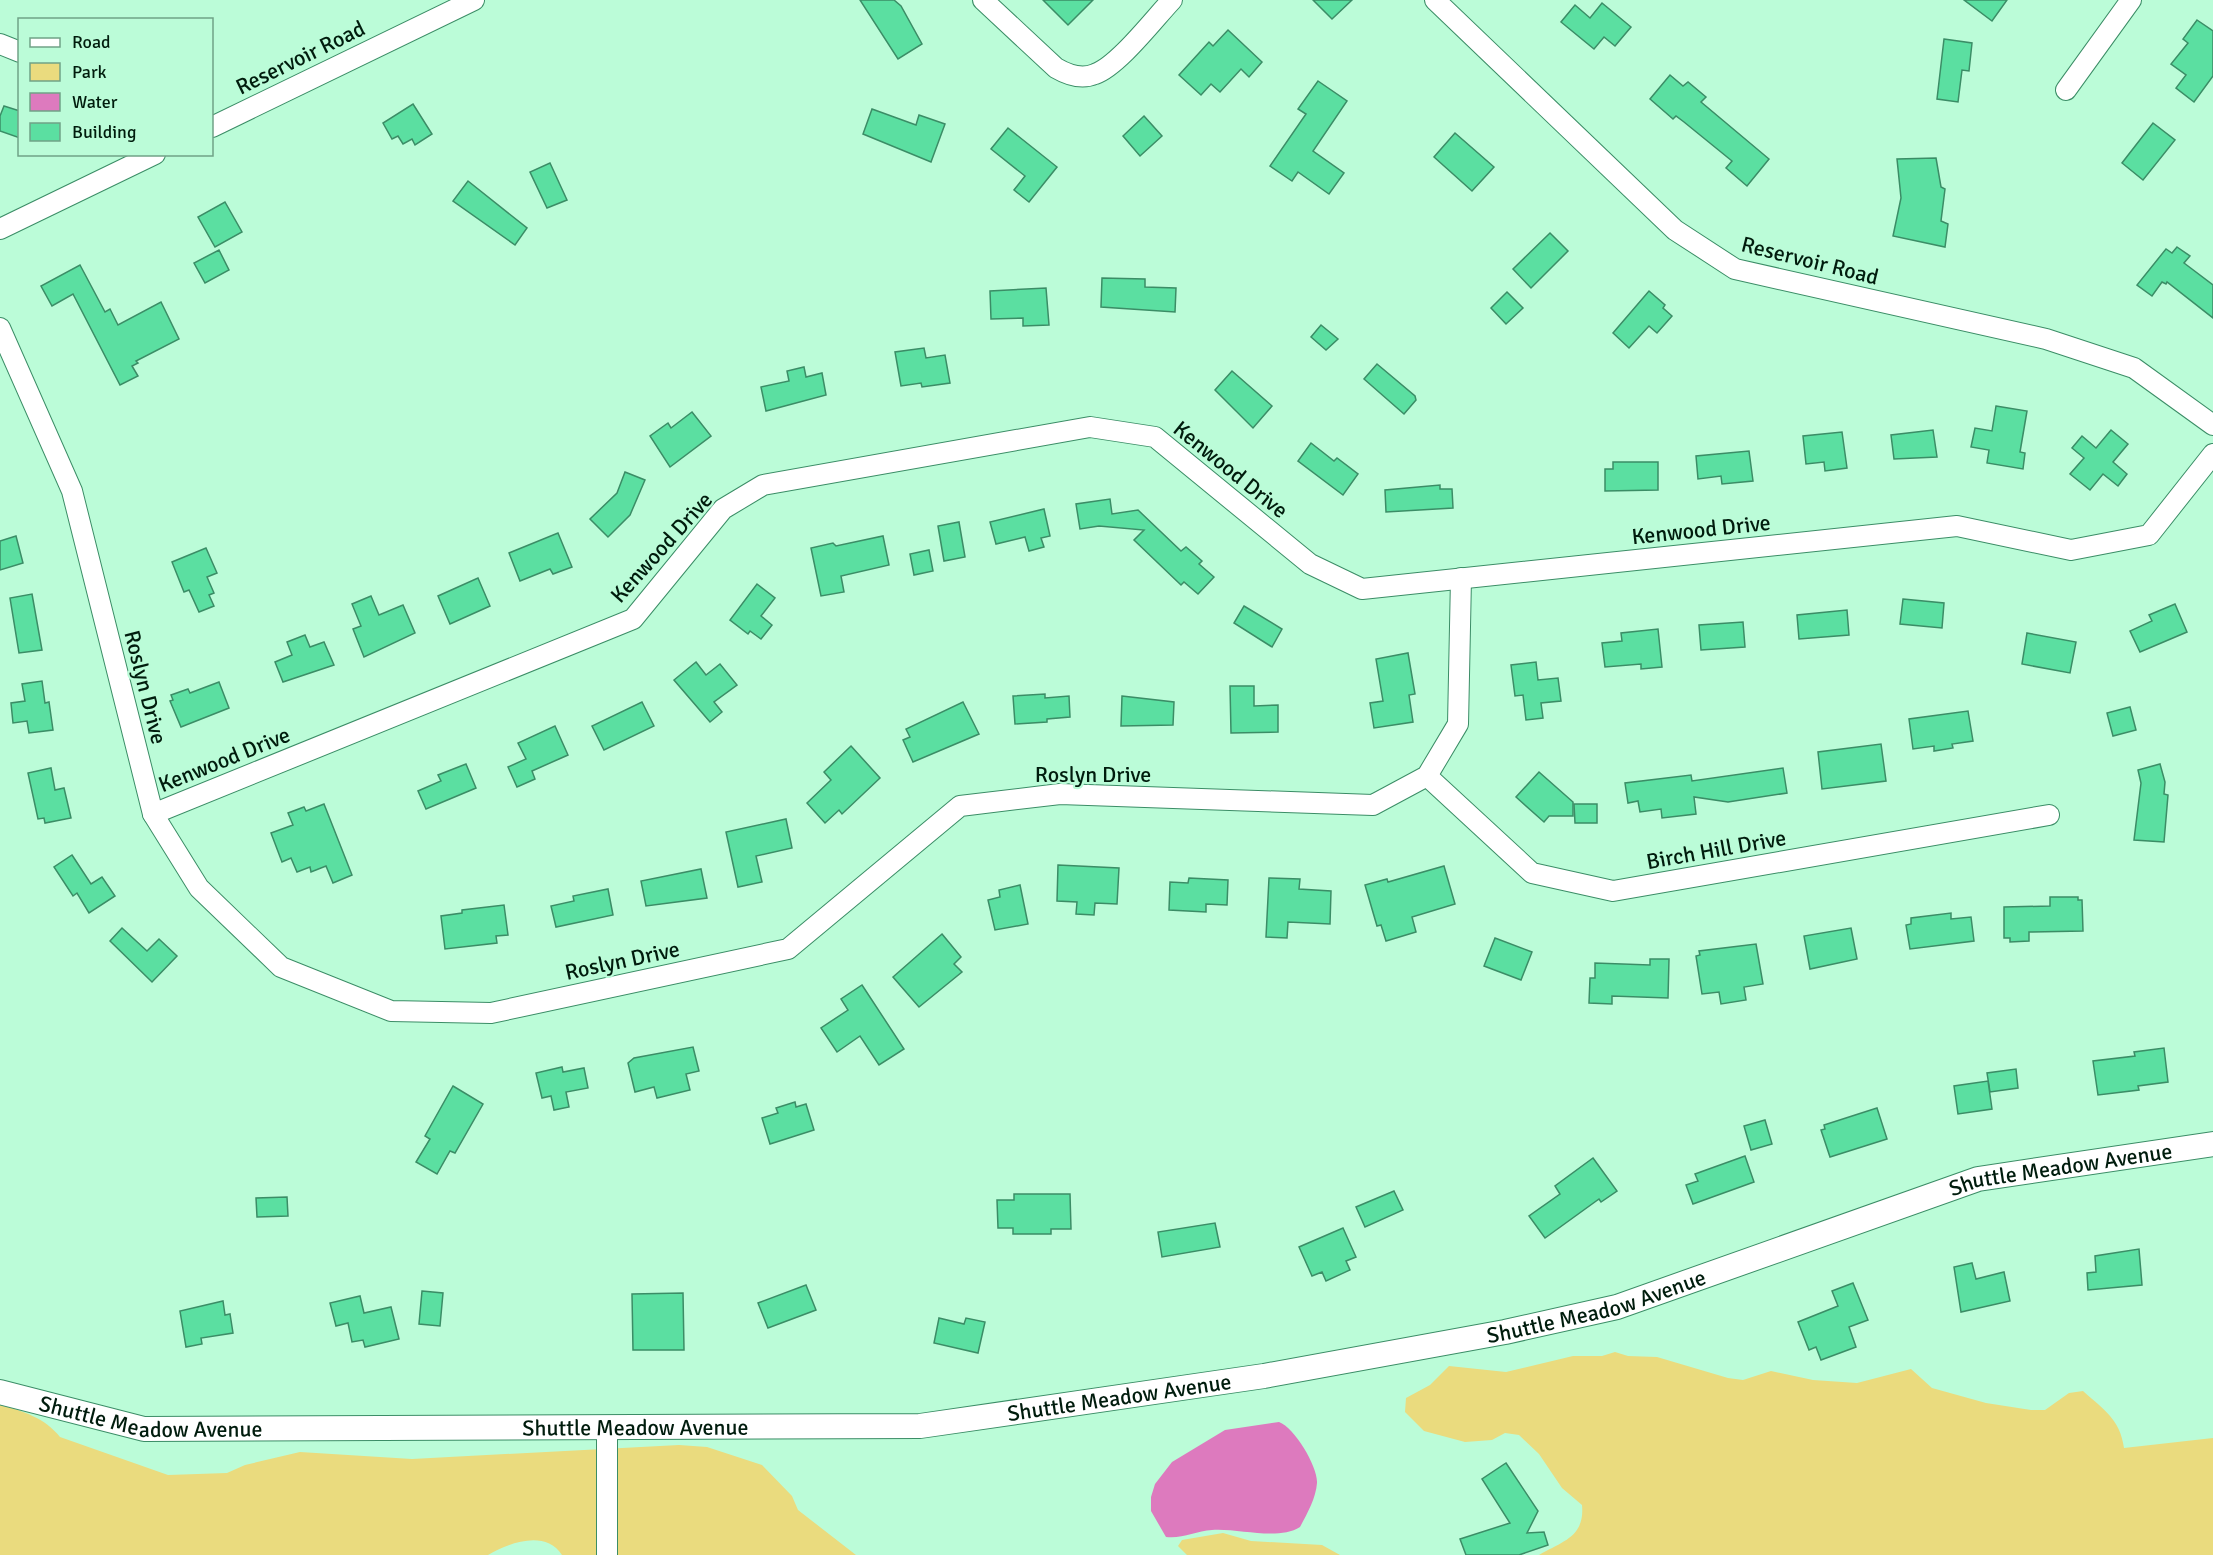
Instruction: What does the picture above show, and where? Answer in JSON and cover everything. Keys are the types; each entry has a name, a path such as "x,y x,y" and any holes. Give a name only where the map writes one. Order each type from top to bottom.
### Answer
{"street":[{"name":"Reservoir Road","path":"213,127 474,0"},
{"path":"983,0 1056,68 1068,75 1080,77 1095,75 1109,66 1172,0"},
{"name":"Reservoir Road","path":"1435,0 1675,230 1735,269 2046,339 2134,368 2213,425"},
{"path":"2066,90 2131,0"},
{"path":"0,44 18,51"},
{"path":"0,229 151,156"},
{"name":"Roslyn Drive","path":"0,328 72,491 153,814 199,888 282,967 391,1011 491,1013 788,949 960,806 1060,794 1374,805 1427,776"},
{"name":"Kenwood Drive","path":"153,814 633,619 723,509 763,485 1090,427 1155,437 1310,564 1362,589 1957,526 2071,550 2149,535 2213,454"},
{"path":"1427,776 1458,724 1461,578"},
{"name":"Birch Hill Drive","path":"1427,776 1532,873 1613,891 2049,815"},
{"name":"Shuttle Meadow Avenue","path":"0,1392 144,1429 920,1426 1264,1376 1505,1332 1617,1307 1978,1179 2213,1144"},
{"path":"607,1429 607,1555"}],"green space":[{"path":"1615,1352 1628,1356 1657,1357 1728,1378 1743,1380 1771,1371 1813,1380 1857,1383 1911,1369 1932,1388 1986,1403 2031,1410 2045,1410 2069,1393 2083,1391 2115,1422 2124,1448 2213,1438 2213,1555 1539,1555 1571,1537 1580,1524 1582,1505 1562,1488 1539,1454 1519,1435 1505,1433 1492,1440 1465,1442 1424,1431 1405,1412 1406,1398 1430,1385 1449,1366 1506,1372 1573,1356 1602,1356"},
{"path":"0,1405 40,1420 60,1437 168,1475 227,1473 245,1465 300,1452 412,1459 679,1445 707,1447 762,1465 792,1496 798,1510 856,1555 562,1555 555,1547 537,1540 506,1546 488,1555 0,1555"},
{"path":"1223,1533 1251,1541 1322,1545 1340,1555 1187,1555 1178,1546 1182,1540"}],"water":[{"path":"1279,1422 1298,1440 1310,1458 1316,1476 1315,1494 1300,1527 1291,1531 1269,1534 1212,1530 1178,1537 1166,1537 1151,1511 1151,1497 1155,1484 1172,1462 1225,1430"}],"building":[{"path":"860,0 894,0 901,6 922,44 898,59"},
{"path":"1043,0 1093,0 1068,25"},
{"path":"1313,0 1352,0 1332,19"},
{"path":"1964,0 2007,0 1992,21"},
{"path":"1602,3 1631,27 1615,46 1604,37 1594,49 1561,22 1575,5 1590,18"},
{"path":"2197,20 2213,31 2213,76 2194,102 2176,88 2186,75 2171,64 2188,43 2183,39"},
{"path":"1228,30 1262,62 1249,77 1241,69 1220,92 1211,84 1201,95 1179,75 1209,42 1213,46"},
{"path":"1944,39 1972,43 1969,71 1962,70 1958,102 1937,99"},
{"path":"1670,75 1683,86 1688,82 1706,97 1701,102 1769,159 1747,186 1726,168 1732,161 1684,122 1676,116 1673,119 1650,99"},
{"path":"1318,81 1347,101 1313,151 1344,173 1329,194 1298,172 1292,181 1270,166 1306,114 1298,109"},
{"path":"413,104 432,134 415,145 412,139 403,144 398,136 392,139 383,123"},
{"path":"4,106 18,110 18,137 0,131 0,116"},
{"path":"872,109 916,125 919,115 945,124 931,162 863,134"},
{"path":"1144,116 1162,136 1140,156 1123,136"},
{"path":"2153,123 2175,140 2143,180 2122,163"},
{"path":"1008,128 1057,167 1029,202 1014,190 1025,176 991,149"},
{"path":"1455,133 1494,167 1472,191 1434,157"},
{"path":"1936,158 1941,187 1945,189 1941,221 1948,224 1945,247 1893,236 1901,198 1897,159"},
{"path":"550,163 567,200 547,208 530,172"},
{"path":"468,181 527,228 515,245 453,201"},
{"path":"225,202 242,232 215,247 198,217"},
{"path":"1550,233 1568,251 1531,288 1513,269"},
{"path":"2177,247 2190,256 2184,263 2213,285 2213,318 2167,282 2166,284 2162,282 2152,296 2137,285 2166,249 2172,253"},
{"path":"219,250 229,270 205,283 194,263"},
{"path":"80,265 105,312 110,309 118,325 161,302 179,339 136,361 138,363 132,366 138,376 120,385 73,294 52,306 41,286"},
{"path":"1102,278 1145,279 1145,287 1176,288 1175,312 1101,307"},
{"path":"1046,288 1049,325 1023,326 1023,318 991,319 990,291"},
{"path":"1649,291 1665,305 1663,308 1672,316 1657,333 1649,326 1629,348 1613,333"},
{"path":"1507,292 1523,308 1506,324 1491,308"},
{"path":"1321,325 1338,339 1326,350 1311,337"},
{"path":"924,348 926,358 945,355 950,383 922,387 921,383 901,386 895,352"},
{"path":"1377,364 1415,396 1416,400 1404,414 1364,379"},
{"path":"804,367 806,377 822,373 826,395 766,411 761,387 789,381 787,371"},
{"path":"1232,371 1272,406 1253,428 1215,390"},
{"path":"1996,406 2027,411 2020,452 2025,453 2023,469 1987,463 1989,450 1971,447 1975,428 1992,431"},
{"path":"692,412 711,436 670,467 650,436 668,423 671,428"},
{"path":"1933,430 1937,457 1894,459 1891,435"},
{"path":"2111,430 2128,444 2113,462 2127,474 2118,486 2103,474 2090,490 2070,474 2084,458 2072,448 2082,436 2096,448"},
{"path":"1842,432 1847,468 1825,471 1824,462 1806,464 1803,436"},
{"path":"1311,443 1334,461 1337,458 1358,474 1343,495 1298,461"},
{"path":"1749,451 1753,481 1722,484 1721,476 1698,479 1696,456"},
{"path":"1613,462 1658,462 1658,490 1605,491 1605,469 1613,469"},
{"path":"625,472 645,480 630,515 608,537 590,519 617,493"},
{"path":"1440,485 1440,489 1452,489 1453,508 1386,512 1385,490"},
{"path":"1110,499 1112,514 1138,510 1181,551 1186,547 1202,561 1199,564 1214,577 1198,594 1184,582 1181,585 1134,540 1144,530 1099,526 1080,529 1076,504"},
{"path":"1044,509 1050,536 1041,538 1044,547 1029,551 1025,537 996,544 990,522"},
{"path":"959,522 965,557 944,561 938,526"},
{"path":"558,533 572,567 553,574 550,569 520,581 509,553"},
{"path":"16,536 23,563 0,570 0,541"},
{"path":"883,536 889,565 841,576 844,592 821,596 811,548 833,543 836,546"},
{"path":"206,548 217,573 207,577 214,593 209,595 214,606 199,612 189,590 184,592 172,562"},
{"path":"929,550 933,571 914,575 910,554"},
{"path":"478,578 490,606 450,624 438,596"},
{"path":"757,584 775,598 761,616 772,625 761,639 750,631 748,634 730,620"},
{"path":"32,594 42,650 19,653 10,598"},
{"path":"371,596 379,615 403,605 415,633 364,657 353,629 361,626 352,604"},
{"path":"1903,599 1944,603 1942,628 1900,624"},
{"path":"2175,604 2187,632 2140,652 2130,631 2152,621 2149,615"},
{"path":"1244,606 1282,629 1272,647 1234,623"},
{"path":"1847,610 1849,635 1799,639 1797,615"},
{"path":"1743,622 1745,647 1701,650 1699,625"},
{"path":"1658,629 1662,667 1641,669 1641,664 1605,667 1602,643 1622,641 1621,633"},
{"path":"2027,633 2076,642 2070,673 2022,664"},
{"path":"305,635 310,647 324,642 334,665 283,682 275,662 292,655 287,642"},
{"path":"1408,653 1415,694 1409,695 1413,722 1374,728 1370,703 1383,701 1376,659"},
{"path":"696,662 706,675 720,664 737,685 714,702 722,712 710,722 674,680"},
{"path":"1536,662 1538,680 1558,678 1561,701 1541,703 1543,718 1526,720 1523,695 1515,696 1511,665"},
{"path":"42,681 45,703 49,702 53,730 29,733 27,721 13,723 11,703 25,701 22,684"},
{"path":"219,682 229,708 181,727 170,701 173,700 171,695 188,689 190,693"},
{"path":"1230,686 1254,686 1254,706 1278,705 1278,732 1231,733"},
{"path":"1045,694 1045,698 1069,696 1070,717 1047,719 1047,722 1015,724 1013,696"},
{"path":"1122,696 1174,702 1173,725 1121,726"},
{"path":"642,702 654,726 604,750 592,726"},
{"path":"963,702 979,734 913,762 903,740 910,737 906,729"},
{"path":"2130,707 2136,730 2113,736 2107,713"},
{"path":"1968,711 1973,741 1952,744 1953,748 1934,751 1934,746 1913,749 1909,719"},
{"path":"555,726 568,755 532,771 535,779 517,787 508,767 526,759 518,743"},
{"path":"1881,744 1886,781 1822,789 1818,752"},
{"path":"851,746 880,778 842,814 839,810 825,823 807,803 831,780 824,772"},
{"path":"466,764 476,788 426,809 418,791 441,781 438,775"},
{"path":"2160,764 2165,782 2164,794 2168,795 2164,842 2134,840 2141,783 2138,770"},
{"path":"51,768 55,790 64,788 71,818 45,823 44,818 38,819 28,773"},
{"path":"1783,768 1787,793 1728,802 1694,797 1696,814 1662,818 1661,809 1640,812 1638,801 1628,803 1625,783 1691,775 1692,781"},
{"path":"1539,772 1573,802 1573,816 1549,816 1544,822 1516,797"},
{"path":"324,804 352,875 333,883 326,866 311,872 310,867 297,872 291,858 282,862 271,833 293,825 288,813 304,807 306,811"},
{"path":"1574,804 1597,804 1597,823 1575,823"},
{"path":"786,819 792,848 756,856 762,882 738,887 726,832"},
{"path":"72,855 91,884 102,877 115,896 89,913 77,893 73,896 54,867"},
{"path":"1058,865 1119,868 1117,904 1095,903 1094,915 1076,914 1077,902 1057,901"},
{"path":"1444,866 1455,904 1412,917 1416,932 1386,941 1381,925 1377,926 1365,885 1387,879 1388,882"},
{"path":"701,869 707,898 646,906 641,881"},
{"path":"1189,878 1228,880 1227,905 1206,904 1206,912 1169,910 1170,882 1188,883"},
{"path":"1269,878 1300,879 1299,889 1331,891 1330,924 1288,922 1287,938 1266,937"},
{"path":"1020,885 1028,924 995,930 988,900 1000,897 999,890"},
{"path":"608,889 613,915 556,927 551,906 574,901 573,896"},
{"path":"2050,897 2078,897 2078,900 2082,900 2083,931 2029,932 2029,941 2010,942 2010,938 2004,938 2004,907 2050,906"},
{"path":"504,905 508,935 496,936 497,943 445,949 441,916 462,913 462,910"},
{"path":"1951,913 1951,919 1971,917 1974,941 1910,949 1906,925 1911,924 1911,918"},
{"path":"122,928 147,951 159,939 177,956 152,982 110,941"},
{"path":"1851,928 1857,959 1810,969 1804,936"},
{"path":"942,934 961,957 954,964 962,972 919,1007 893,977"},
{"path":"1495,938 1532,952 1521,980 1484,966"},
{"path":"1756,944 1763,984 1744,987 1746,1000 1721,1004 1719,992 1702,994 1696,956 1700,955 1699,951"},
{"path":"1650,959 1669,959 1668,998 1612,996 1612,1004 1589,1003 1590,978 1595,978 1595,963 1650,965"},
{"path":"862,985 904,1049 879,1065 860,1036 837,1052 821,1028 848,1010 841,999"},
{"path":"693,1047 699,1071 686,1074 690,1090 657,1098 654,1087 635,1092 628,1063 634,1058"},
{"path":"2164,1048 2168,1082 2138,1086 2139,1090 2098,1095 2093,1061 2135,1056 2134,1052"},
{"path":"562,1067 563,1072 584,1068 588,1088 566,1092 569,1107 554,1110 551,1096 542,1098 536,1073"},
{"path":"2016,1069 2018,1088 1990,1092 1987,1073"},
{"path":"1988,1081 1992,1109 1958,1114 1954,1086"},
{"path":"453,1086 483,1104 455,1153 450,1151 437,1174 416,1162 430,1139 425,1136"},
{"path":"795,1102 796,1107 806,1104 814,1130 770,1144 762,1118 778,1113 776,1108"},
{"path":"1877,1108 1887,1139 1830,1157 1821,1130 1825,1129 1824,1125"},
{"path":"1765,1120 1772,1144 1751,1150 1744,1126"},
{"path":"1745,1156 1754,1182 1693,1204 1686,1185 1698,1181 1695,1174"},
{"path":"1593,1158 1617,1191 1601,1202 1599,1199 1545,1238 1529,1216 1560,1194 1555,1186"},
{"path":"1394,1191 1403,1210 1365,1227 1356,1207"},
{"path":"1014,1194 1070,1194 1071,1229 1051,1229 1051,1234 1013,1234 1013,1228 998,1228 997,1200 1014,1200"},
{"path":"287,1197 288,1216 257,1217 256,1198"},
{"path":"1215,1223 1220,1247 1162,1257 1158,1232"},
{"path":"1343,1228 1356,1257 1346,1261 1350,1270 1326,1281 1322,1272 1312,1276 1299,1247"},
{"path":"2139,1249 2142,1285 2088,1290 2087,1273 2096,1272 2095,1256"},
{"path":"1972,1263 1976,1279 2004,1272 2010,1301 1961,1312 1954,1267"},
{"path":"1853,1283 1868,1320 1849,1327 1856,1347 1821,1360 1816,1347 1809,1350 1798,1322 1838,1306 1832,1291"},
{"path":"806,1285 816,1310 768,1328 758,1303"},
{"path":"422,1291 443,1293 440,1326 419,1324"},
{"path":"683,1293 684,1350 633,1350 632,1294"},
{"path":"360,1296 364,1313 391,1307 399,1339 365,1347 363,1340 352,1342 348,1323 336,1326 330,1303"},
{"path":"223,1301 225,1315 230,1314 233,1333 201,1338 202,1344 186,1347 180,1311"},
{"path":"939,1318 964,1324 966,1318 985,1322 978,1353 934,1343"},
{"path":"1506,1463 1538,1511 1527,1533 1544,1532 1548,1545 1519,1555 1466,1555 1460,1539 1510,1523 1482,1479"}]}
